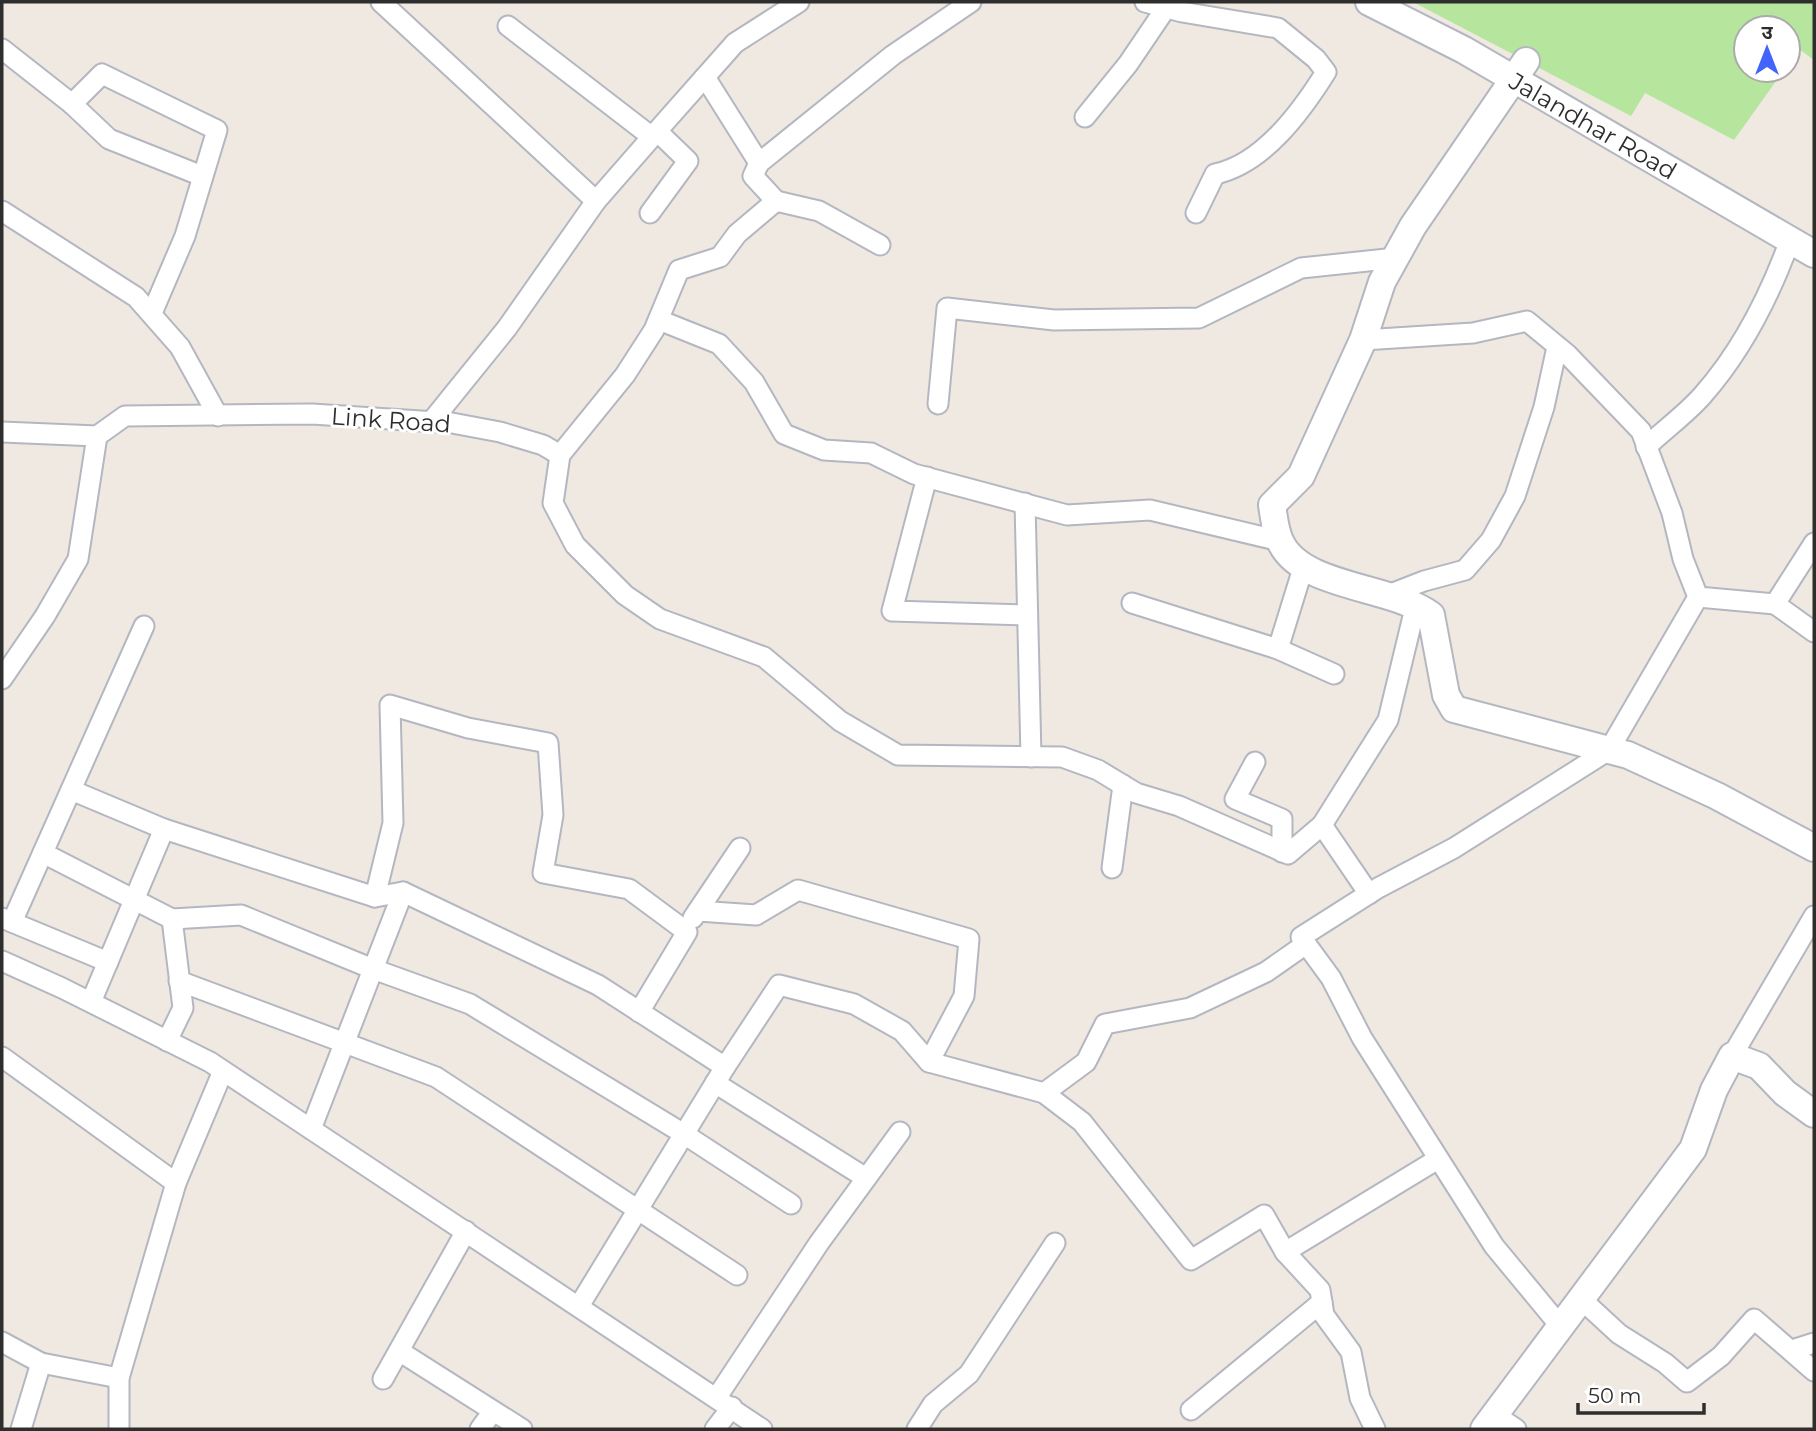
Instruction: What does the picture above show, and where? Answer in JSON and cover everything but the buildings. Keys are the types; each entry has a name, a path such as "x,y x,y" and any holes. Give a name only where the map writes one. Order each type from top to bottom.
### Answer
{"street":[{"path":"381,2 596,201"},
{"path":"431,422 508,328 596,201 654,134 735,43 799,2"},
{"path":"880,244 819,211 776,201 753,176 760,163 893,55 971,2"},
{"path":"1145,2 1278,28 1316,59 1326,72 1304,107 1269,143 1231,171 1214,174 1196,213"},
{"name":"Jalandhar Road","path":"1369,2 1521,71 1814,254"},
{"path":"1084,117 1128,64 1168,5"},
{"path":"508,26 688,161 650,213"},
{"path":"2,49 72,104 109,139 202,176"},
{"path":"1521,71 1441,184 1382,282 1363,340 1301,476 1272,505 1280,541 1291,558 1326,576 1416,604 1430,615 1446,695 1454,709 1628,755 1717,796 1814,848"},
{"path":"72,104 102,74 217,130 185,236 152,313"},
{"path":"705,76 760,163"},
{"path":"776,201 737,234 720,257 679,270 659,320 625,375 560,454 553,503 575,545 625,595 660,619 764,657 840,721 898,755 1062,757 1098,770 1123,785 1288,854 1322,825 1388,720 1416,604"},
{"path":"2,211 136,297 180,347 218,416"},
{"path":"1646,447 1701,398 1724,369 1774,282 1790,240"},
{"path":"938,404 947,308 1054,320 1199,318 1301,268 1396,258"},
{"path":"659,320 719,344 754,382 784,434 824,450 871,453 926,477 1067,515 1150,510 1280,541"},
{"path":"1363,340 1474,333 1527,321 1558,347 1641,431 1672,513 1683,559 1698,597"},
{"path":"1388,595 1424,581 1465,570 1491,540 1515,496 1544,407 1558,347"},
{"name":"Link Road","path":"97,436 125,416 312,414 431,422 500,432 543,445 560,454"},
{"path":"2,432 97,436 78,559 45,616 2,678"},
{"path":"926,477 892,611 1027,615"},
{"path":"1025,503 1031,757"},
{"path":"1775,604 1814,543"},
{"path":"1278,649 1304,565"},
{"path":"1698,597 1775,604 1814,632"},
{"path":"1561,1327 1494,1246 1362,1038 1331,978 1301,937 1369,894 1454,848 1609,750 1698,597"},
{"path":"1132,603 1278,649 1334,674"},
{"path":"108,962 7,920 43,853 144,626"},
{"path":"375,897 393,823 390,705 468,728 548,743 553,815 543,873 629,889 687,932 639,1012"},
{"path":"1255,762 1235,799 1282,819 1282,852"},
{"path":"1112,868 1123,785"},
{"path":"71,790 164,829 375,897 403,892 598,985 866,1178"},
{"path":"1322,825 1369,894"},
{"path":"91,1002 164,829"},
{"path":"684,931 740,848"},
{"path":"43,853 172,919 241,915 373,969 470,1004 684,1134 791,1204"},
{"path":"698,911 756,915 798,890 968,939 964,996 929,1062"},
{"path":"311,1129 403,892"},
{"path":"1499,1424 1561,1327 1693,1149 1714,1090 1814,916"},
{"path":"167,1041 183,1007 172,919"},
{"path":"1044,1093 1086,1062 1105,1024 1189,1008 1266,972 1306,944"},
{"path":"2,961 91,1002 223,1071 762,1429"},
{"path":"179,981 436,1077 737,1275"},
{"path":"579,1306 720,1075 779,985 854,1004 902,1031 929,1062 1044,1093 1082,1122 1191,1260 1264,1215 1285,1252 1320,1290 1324,1315 1351,1352 1360,1398 1375,1429"},
{"path":"1732,1056 1759,1066 1785,1093 1814,1114"},
{"path":"2,1057 176,1183"},
{"path":"119,1429 120,1378 176,1183 223,1071"},
{"path":"715,1429 724,1402 819,1242 900,1132"},
{"path":"1285,1252 1438,1158"},
{"path":"383,1380 466,1231"},
{"path":"917,1429 933,1404 968,1374 1055,1243"},
{"path":"1581,1299 1619,1334 1665,1363 1687,1382 1721,1356 1754,1318 1814,1371"},
{"path":"1191,1410 1322,1302"},
{"path":"2,1342 41,1363 120,1378"},
{"path":"1792,1350 1814,1343"},
{"path":"399,1351 522,1429"},
{"path":"22,1429 41,1363"},
{"path":"480,1429 493,1411"}],"green space":[{"path":"1413,2 1814,2 1814,60 1802,51 1802,14 1732,14 1732,84 1774,84 1734,140 1645,93 1631,116"}]}
